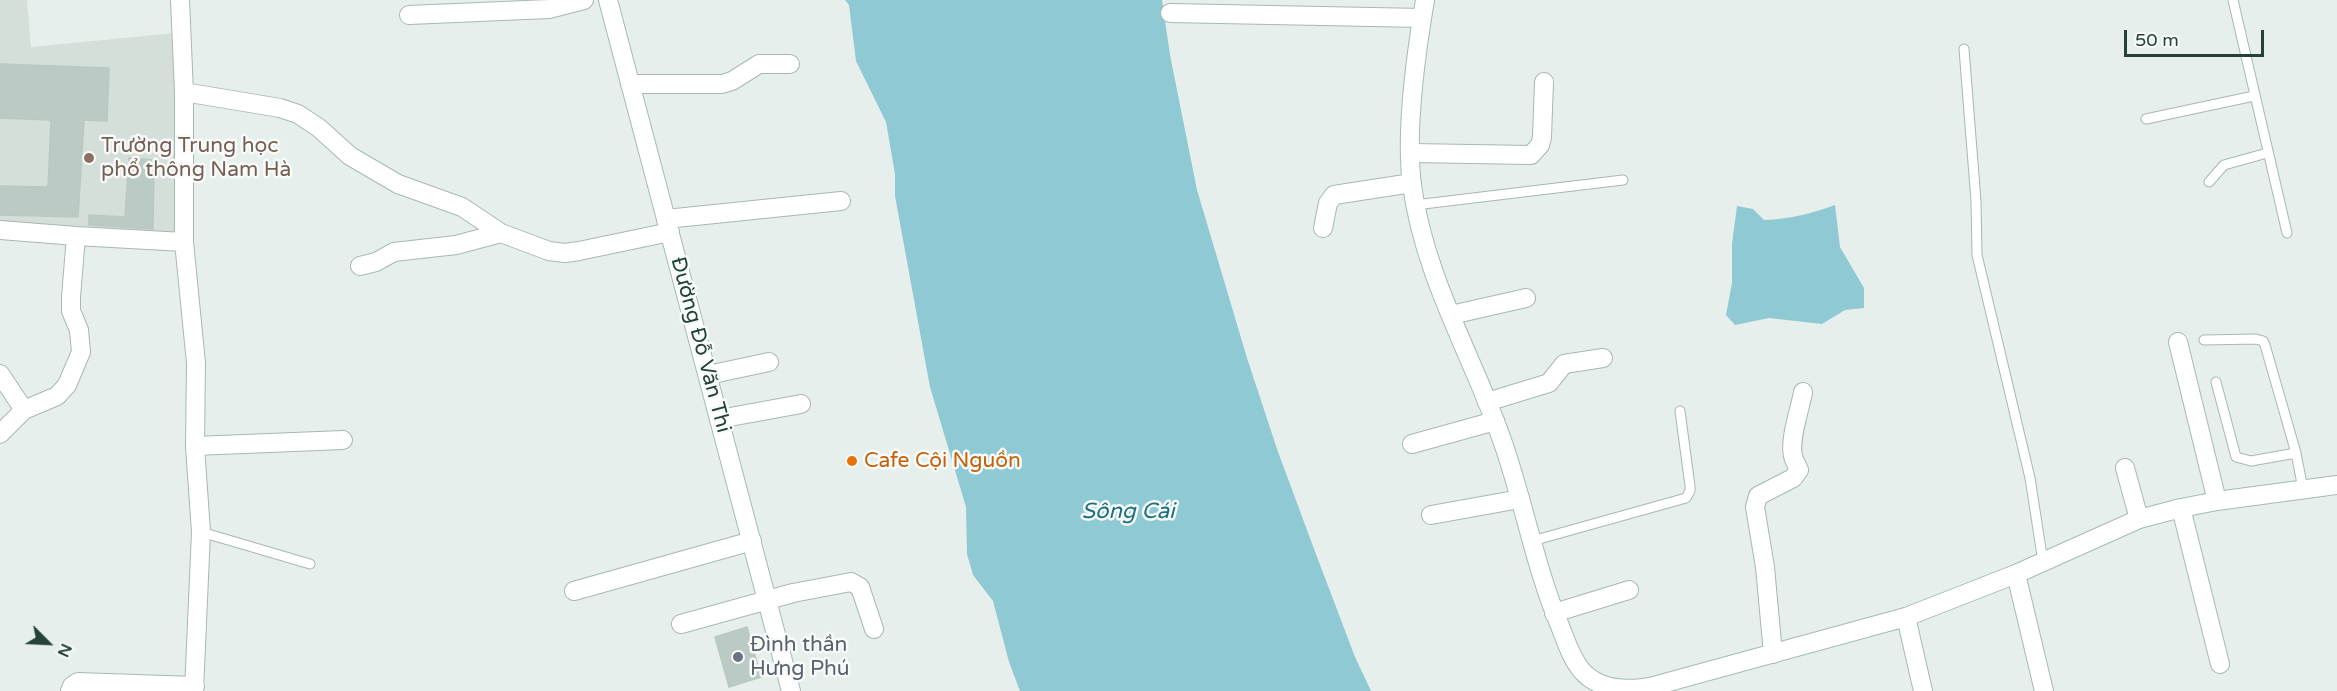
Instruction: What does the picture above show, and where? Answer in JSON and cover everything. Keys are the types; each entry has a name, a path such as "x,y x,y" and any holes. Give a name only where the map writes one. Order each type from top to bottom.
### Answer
{"street":[{"path":"70,691 72,686 78,682 194,688 201,532 195,446 196,363 184,242 184,92 180,0"},
{"path":"409,15 549,9 584,0"},
{"name":"Đường Đỗ Văn Thi","path":"608,0 791,691"},
{"path":"1170,13 1424,9 1416,72 1411,153 1415,205 1435,279 1495,421 1554,613 1575,661 1583,672 1602,685 1622,690 1653,686 1906,617 2016,574 2139,519 2217,501 2337,485"},
{"path":"630,84 722,84 732,81 759,64 790,64"},
{"path":"1411,153 1531,155 1540,145 1542,137 1544,82"},
{"path":"184,92 280,108 298,114 319,128 350,156 398,184 462,207 501,233 549,251 565,253 668,225 841,201"},
{"path":"1323,228 1328,203 1334,195 1412,183"},
{"path":"0,230 184,242"},
{"path":"360,266 376,262 394,252 456,245 501,233"},
{"path":"0,434 24,410 57,396 67,385 81,352 79,330 71,311 76,236"},
{"path":"1451,315 1526,298"},
{"path":"2178,342 2217,501"},
{"path":"1487,402 1549,384 1564,364 1603,358"},
{"path":"708,375 769,362"},
{"path":"0,374 24,410"},
{"path":"1773,654 1755,503 1758,496 1793,478 1798,470 1793,456 1792,437 1803,392"},
{"path":"719,420 801,404"},
{"path":"1412,444 1495,421"},
{"path":"195,446 343,440"},
{"path":"2125,468 2139,519"},
{"path":"1431,515 1520,499"},
{"path":"2181,508 2220,664"},
{"path":"574,591 752,541"},
{"path":"2016,574 2044,691"},
{"path":"681,624 793,592 851,582 860,587 874,629"},
{"path":"1554,613 1629,590"},
{"path":"1906,617 1923,691"}],"lane":[{"path":"2234,0 2287,233"},
{"path":"1964,49 1976,201 1977,255 2030,478 2043,562"},
{"path":"2146,119 2254,96"},
{"path":"2210,182 2224,165 2267,153"},
{"path":"1415,205 1623,180"},
{"path":"2205,340 2256,339 2265,345 2296,453 2303,489"},
{"path":"2216,382 2236,457 2251,461 2296,453"},
{"path":"1532,541 1686,498 1690,486 1680,411"},
{"path":"201,532 310,564"}],"shaded area":[{"name":"Trường Trung học phổ thông Nam Hà","path":"0,0 27,0 31,47 175,33 177,235 0,224"}],"water":[{"name":"Sông Cái","path":"845,0 1162,0 1170,55 1197,190 1247,358 1277,449 1314,549 1355,657 1371,691 1020,691 1009,662 993,601 973,575 967,554 966,507 930,387 895,196 895,174 886,122 856,61 849,5"},
{"path":"1835,205 1840,247 1864,288 1864,308 1845,310 1822,324 1769,318 1735,325 1726,315 1732,283 1732,244 1737,206 1753,209 1764,220 1800,216"}],"building":[{"path":"0,64 109,68 107,121 84,120 78,217 0,215 0,186 48,187 51,120 0,118"},
{"path":"129,158 154,160 153,229 89,225 89,215 125,217"},
{"name":"Đình thần Hưng Phú","path":"747,627 761,677 729,687 715,637"}],"place":[{"name":"Trường Trung học phổ thông Nam Hà","path":"89,158"},
{"name":"Cafe Cội Nguồn","path":"852,461"},
{"name":"Đình thần Hưng Phú","path":"738,657"}]}
